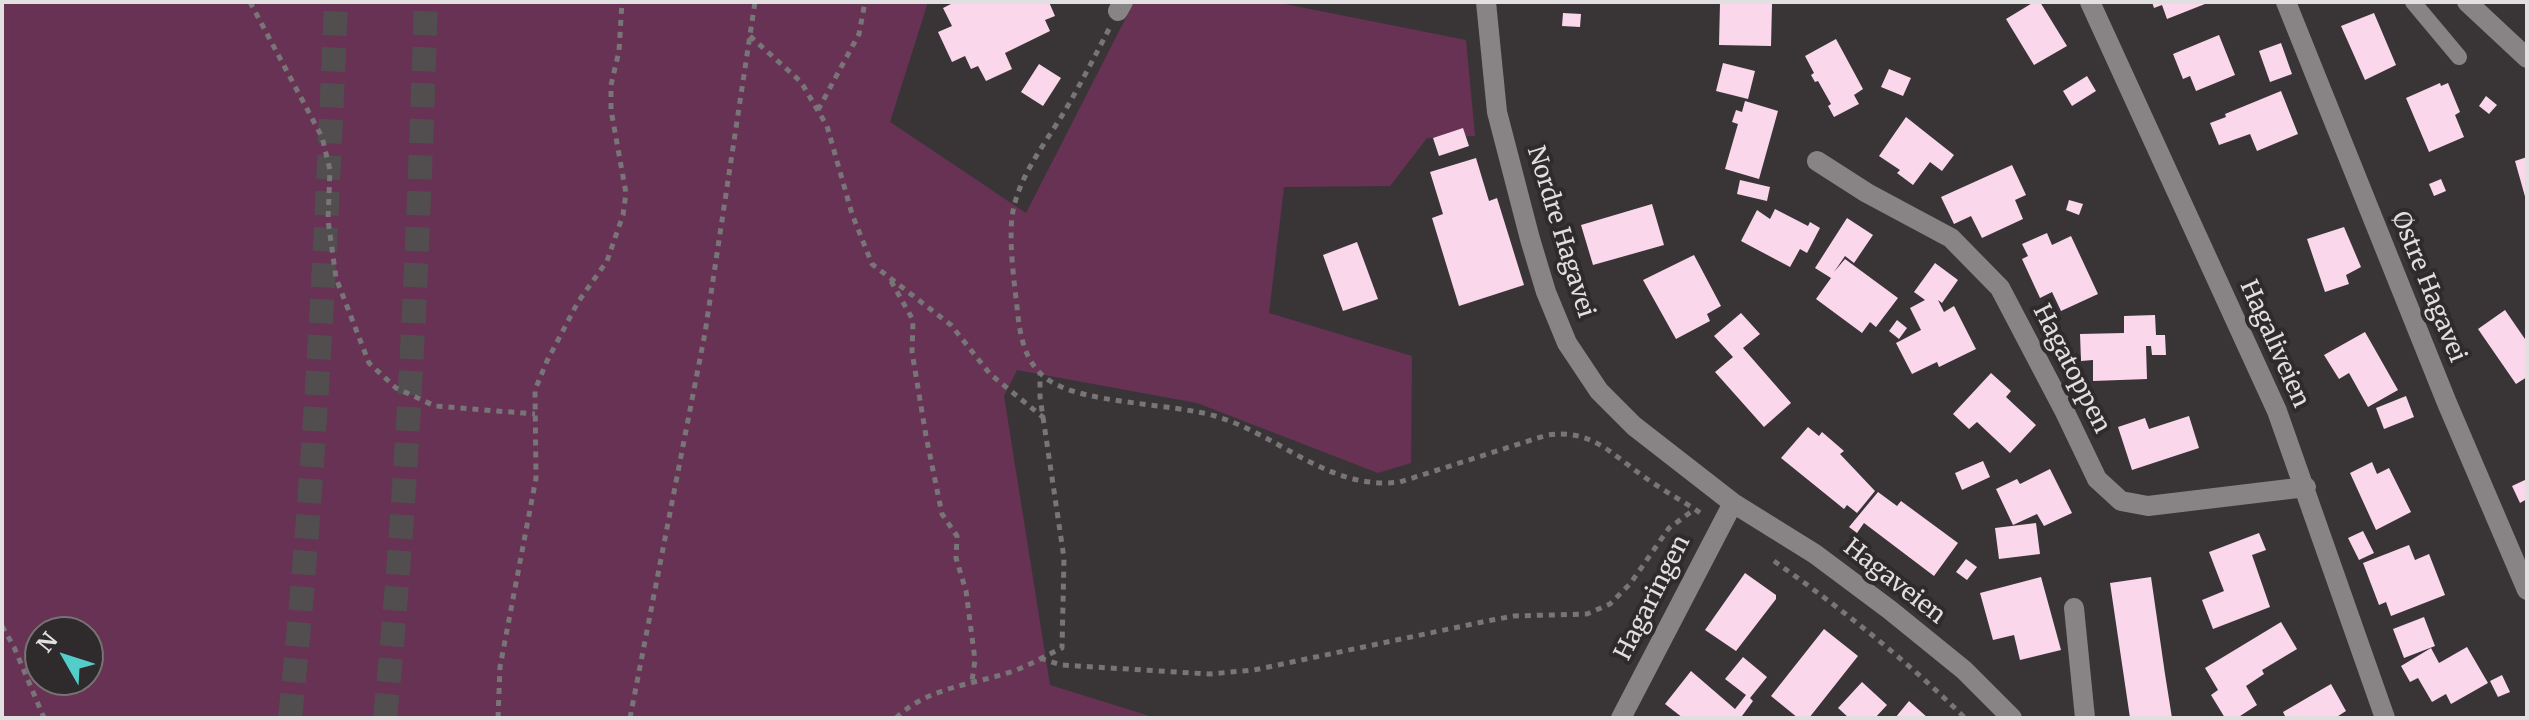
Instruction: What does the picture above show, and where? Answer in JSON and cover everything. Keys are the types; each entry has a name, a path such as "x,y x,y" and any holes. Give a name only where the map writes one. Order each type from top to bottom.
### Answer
{"street":[{"name":"Nordre Hagavei","path":"1486,2 1497,112 1542,279 1567,343 1599,391 1634,426 1733,503"},
{"name":"Hagaliveien","path":"2090,2 2277,411 2385,718"},
{"name":"Østre Hagavei","path":"2286,2 2447,403 2527,590"},
{"path":"2467,2 2527,58"},
{"name":"Hagatoppen","path":"1817,161 1867,193 1951,238 2000,288 2097,479 2121,501 2148,506 2306,487"},
{"name":"Hagaringen","path":"1621,718 1733,503"},
{"name":"Hagaveien","path":"1733,503 1815,554 1890,610 1964,670 2012,718"},
{"path":"2074,608 2085,718"}],"lane":[{"path":"2413,2 2459,57"}],"path":[{"path":"250,2 322,137 330,170 328,220 336,278 369,363 396,388 435,406 535,414"},
{"path":"498,718 500,667 536,478 535,390 578,302 607,261 623,215 626,193 611,110 611,85 619,51 622,2"},
{"path":"630,718 705,333 755,2"},
{"path":"818,110 859,34 865,2"},
{"path":"1121,6 1079,87 1023,180 1013,212 1013,277 1021,345 1040,373 1053,383 1081,393 1219,417 1329,472 1355,481 1380,484 1400,482 1547,435 1579,435 1596,441 1644,477 1720,525"},
{"path":"750,36 801,82 827,126 852,214 872,264 951,325 990,374 1044,418"},
{"path":"888,277 913,320 912,352 926,436 942,514 957,536 956,558 966,591 975,660 972,681"},
{"path":"896,718 903,711 946,688 1016,670 1062,648 1064,558 1040,373"},
{"path":"1040,658 1061,665 1209,674 1254,670 1514,616 1587,614 1610,604 1630,584 1669,528 1695,509"},
{"path":"1764,554 1869,630 1965,718"},
{"path":"2,626 44,718"}],"shaded area":[{"path":"2,2 928,2 890,122 1026,213 1134,2 1275,2 1466,40 1475,136 1427,138 1390,186 1284,187 1269,313 1412,356 1411,463 1378,473 1197,403 1017,370 1004,396 1050,685 1156,718 2,718"}],"building":[{"path":"955,2 1049,2 1055,16 1045,20 1050,31 1005,53 1012,69 986,81 978,66 971,69 965,56 952,62 938,32 952,26 943,8"},
{"path":"2034,2 2040,2 2067,46 2034,65 2006,19"},
{"path":"2152,2 2210,2 2167,19 2162,5 2154,8"},
{"path":"1720,3 1772,4 1771,46 1719,45"},
{"path":"1563,13 1581,14 1580,27 1562,26"},
{"path":"2374,13 2396,65 2365,80 2341,26"},
{"path":"2219,35 2235,75 2196,91 2190,76 2183,79 2173,54"},
{"path":"1836,39 1863,89 1854,95 1859,104 1834,117 1828,106 1831,104 1811,75 1814,73 1805,56"},
{"path":"2281,43 2292,74 2270,82 2259,51"},
{"path":"1723,63 1755,71 1748,99 1716,91"},
{"path":"1039,64 1061,78 1043,106 1021,92"},
{"path":"1889,69 1911,78 1903,96 1881,87"},
{"path":"2087,76 2096,91 2072,106 2063,91"},
{"path":"2440,83 2441,86 2448,83 2460,112 2455,115 2464,137 2429,152 2406,98"},
{"path":"2281,91 2298,134 2257,151 2250,134 2219,145 2210,123"},
{"path":"2486,96 2497,105 2489,114 2479,106"},
{"path":"1745,101 1778,111 1759,179 1725,169 1738,124 1732,122 1736,110 1742,112"},
{"path":"1906,117 1954,155 1942,171 1930,162 1913,185 1897,173 1900,170 1879,156"},
{"path":"1463,128 1469,146 1439,156 1433,138"},
{"path":"2527,157 2527,200 2526,200 2515,161"},
{"path":"1476,158 1489,201 1497,198 1524,285 1459,306 1432,218 1443,214 1430,172"},
{"path":"2012,165 2026,195 2015,200 2023,219 1982,238 1971,216 1954,224 1941,197"},
{"path":"2441,179 2446,191 2434,196 2429,184"},
{"path":"1740,180 1770,187 1767,201 1737,194"},
{"path":"2069,200 2083,204 2079,215 2066,210"},
{"path":"1652,204 1664,245 1593,265 1581,225"},
{"path":"1775,209 1808,226 1810,222 1820,228 1807,253 1800,249 1790,267 1741,241 1757,210 1770,219"},
{"path":"1847,218 1873,235 1854,263 1845,256 1834,272 1845,259 1898,298 1876,327 1870,322 1862,333 1816,299 1831,278 1815,268"},
{"path":"2344,227 2361,267 2346,275 2349,284 2325,292 2307,239"},
{"path":"2047,233 2052,245 2071,236 2098,294 2061,311 2052,292 2040,298 2022,259 2028,256 2022,244"},
{"path":"1357,242 1378,299 1343,311 1323,255"},
{"path":"1694,255 1721,306 1707,314 1710,321 1676,339 1643,280"},
{"path":"1935,263 1958,280 1942,303 1938,300 1944,312 1954,306 1976,349 1939,367 1937,362 1912,374 1896,343 1921,330 1910,308 1925,300 1914,292"},
{"path":"2505,310 2527,342 2527,377 2516,384 2478,329"},
{"path":"1741,313 1760,334 1743,348 1791,403 1764,427 1715,372 1733,357 1714,336"},
{"path":"2155,315 2156,335 2165,335 2166,355 2152,355 2151,346 2146,346 2147,379 2093,381 2093,360 2081,361 2080,334 2124,333 2124,316"},
{"path":"1897,320 1907,328 1899,339 1889,331"},
{"path":"2365,332 2398,390 2368,407 2349,373 2339,379 2324,355"},
{"path":"1991,373 2011,391 2006,397 2036,425 2010,453 1977,422 1969,429 1953,414"},
{"path":"2406,396 2414,417 2384,429 2376,408"},
{"path":"2189,416 2199,448 2132,470 2118,427 2145,418 2149,429"},
{"path":"1808,427 1819,436 1822,432 1844,451 1840,454 1875,491 1857,513 1847,505 1844,509 1781,458"},
{"path":"1983,461 1990,477 1962,490 1955,473"},
{"path":"2372,462 2377,474 2389,468 2411,512 2376,530 2350,473"},
{"path":"2050,469 2072,513 2044,526 2037,514 2013,525 1996,489 2017,479 2020,484"},
{"path":"2527,479 2527,499 2520,503 2512,486"},
{"path":"1878,492 1897,506 1901,501 1958,543 1934,576 1864,523 1857,533 1849,527"},
{"path":"2036,523 2040,554 1999,559 1995,528"},
{"path":"2363,531 2374,553 2359,560 2348,538"},
{"path":"2259,533 2266,550 2252,555 2270,607 2213,629 2202,600 2224,591 2209,552"},
{"path":"2409,545 2415,560 2429,554 2445,595 2391,616 2386,602 2379,605 2363,563"},
{"path":"1966,559 1977,567 1967,580 1956,572"},
{"path":"1745,573 1776,595 1776,599 1736,651 1705,630"},
{"path":"2041,577 2061,650 2020,660 2014,635 1993,640 1980,593"},
{"path":"2151,577 2172,718 2130,718 2110,583"},
{"path":"2424,617 2435,646 2404,658 2393,629"},
{"path":"2281,622 2297,649 2262,670 2264,674 2246,686 2257,705 2237,718 2225,718 2211,695 2218,690 2205,668"},
{"path":"1824,629 1858,656 1809,718 1798,718 1771,696"},
{"path":"2467,647 2488,683 2451,704 2446,694 2432,702 2418,678 2410,682 2401,666 2431,648 2439,663"},
{"path":"1743,657 1767,677 1750,698 1753,701 1742,716 1683,718 1665,704 1691,671 1735,709 1746,695 1725,679"},
{"path":"2502,675 2510,692 2498,697 2490,681"},
{"path":"1862,682 1887,705 1875,718 1849,718 1838,708"},
{"path":"2331,684 2346,711 2335,718 2286,718 2283,712"},
{"path":"1909,701 1928,718 1895,718"}],"tunnel":[{"path":"290,718 313,450 336,2"},
{"path":"385,718 406,450 426,2"}]}
